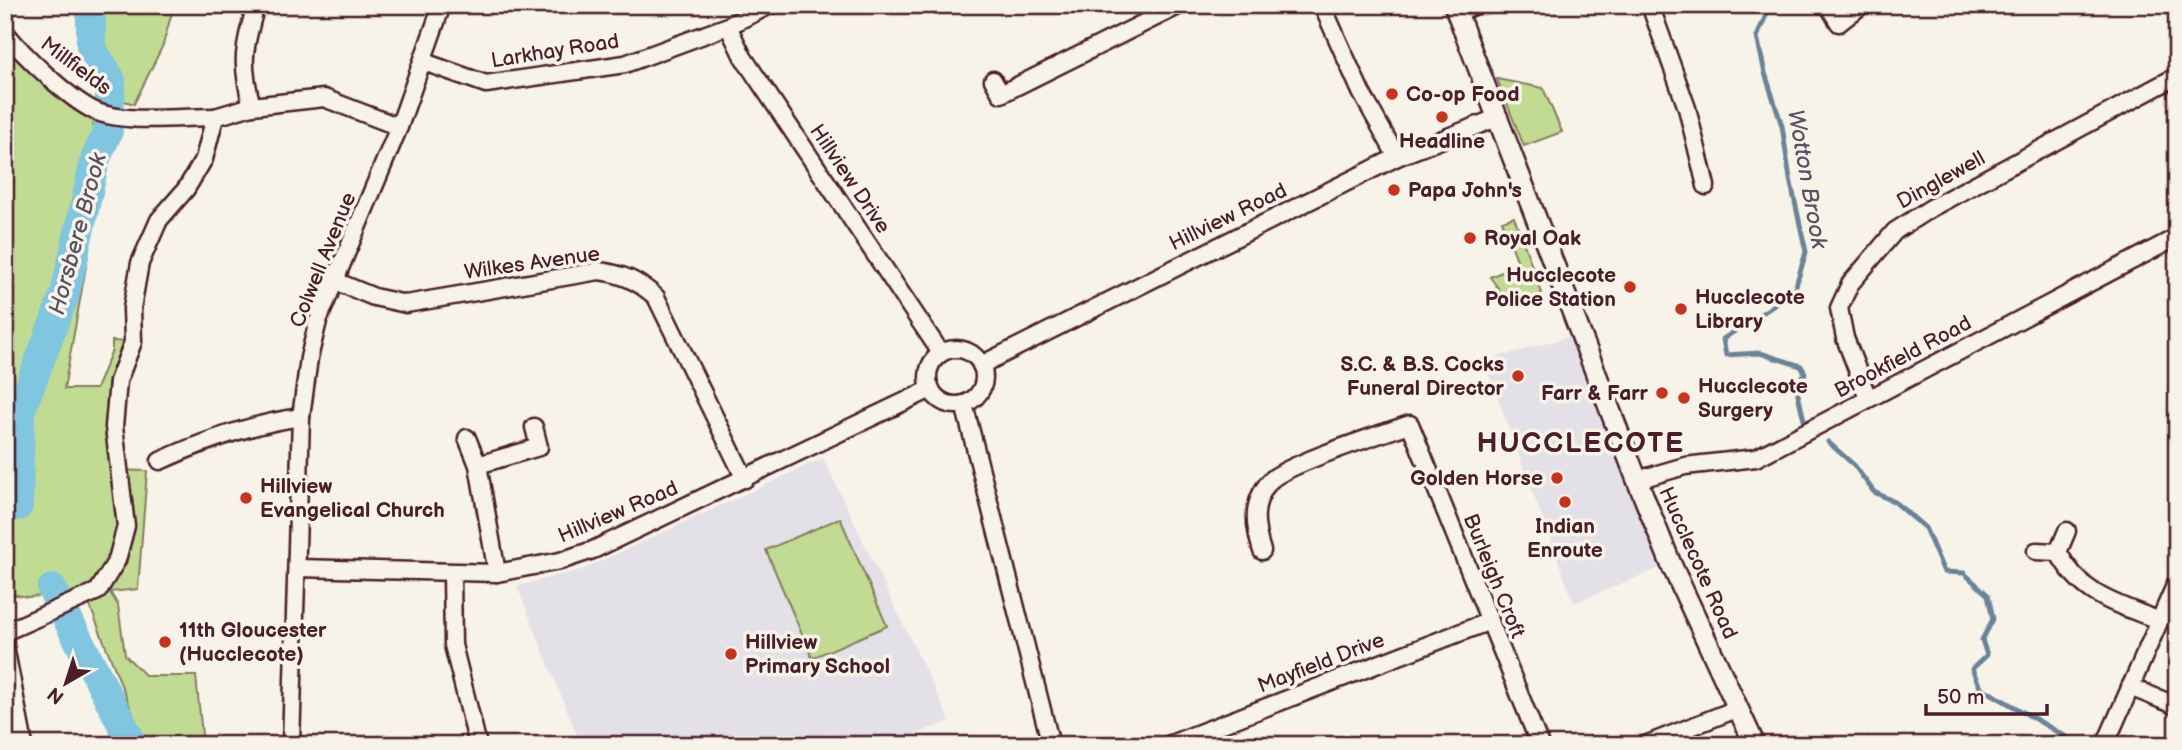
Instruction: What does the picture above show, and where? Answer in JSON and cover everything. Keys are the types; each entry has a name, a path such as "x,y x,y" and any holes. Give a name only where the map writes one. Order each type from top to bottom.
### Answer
{"street":[{"path":"252,106 243,73 244,48 256,5"},
{"name":"Colwell Avenue","path":"291,745 301,417 312,345 335,281 413,91 442,5"},
{"name":"Larkhay Road","path":"424,62 486,84 625,64 727,26 770,5"},
{"path":"1000,93 1180,5"},
{"path":"1322,5 1361,92 1397,157"},
{"path":"1456,9 1476,5"},
{"path":"1650,5 1686,107 1694,172 1706,186"},
{"path":"1831,10 1839,23 1862,5"},
{"name":"Hucclecote Road","path":"1456,9 1671,564 1755,745"},
{"name":"Hillview Drive","path":"727,26 743,57 941,353"},
{"name":"Millfields","path":"5,32 35,66 96,111 127,116 215,117"},
{"name":"Dinglewell","path":"1868,398 1844,338 1839,308 1850,285 1895,231 1931,208 2177,76"},
{"path":"5,632 98,591 117,561 126,526 114,428 118,381 133,342 132,308 140,263 159,220 186,188 204,159 215,117 252,106 324,98 399,127"},
{"name":"Hillview Road","path":"981,365 1397,157 1499,117"},
{"name":"Brookfield Road","path":"1637,480 1685,466 1756,458 2177,237"},
{"name":"Wilkes Avenue","path":"335,281 374,297 406,303 598,271 617,273 639,282 656,297 745,479"},
{"path":"963,350 981,365 982,388 964,404 942,401 930,389 930,366 941,353 963,350"},
{"name":"Hillview Road","path":"298,568 497,573 560,561 593,550 930,389"},
{"path":"964,404 1051,745"},
{"path":"160,461 223,435 265,422 301,417"},
{"name":"Burleigh Croft","path":"1262,551 1247,530 1260,496 1278,475 1410,424 1540,745"},
{"path":"478,465 542,454 534,428"},
{"path":"467,438 478,465 497,573"},
{"path":"2058,552 2067,531"},
{"path":"2036,551 2058,552"},
{"path":"2058,552 2079,584 2096,596 2158,620"},
{"path":"452,573 453,645 478,745"},
{"path":"2105,745 2177,581"},
{"name":"Mayfield Drive","path":"1167,745 1490,621"},
{"path":"5,646 24,745"},
{"path":"2130,687 2177,706"},
{"path":"1645,745 1739,708"}],"shaded area":[{"path":"1571,336 1662,567 1574,603 1484,361"},
{"name":"Hillview Primary School","path":"823,458 950,721 888,745 581,745 517,586 584,569"}],"green space":[{"path":"91,5 174,5 163,45 134,104 111,97 111,80 91,47"},
{"path":"5,32 96,111 93,126 121,128 104,166 64,389 96,389 112,350 112,341 127,342 110,405 109,452 112,470 147,471 138,589 110,592 118,605 125,655 146,676 196,676 203,745 145,745 88,601 105,592 28,597 5,593"},
{"path":"1497,79 1543,88 1562,132 1524,146"},
{"path":"1514,217 1542,293 1519,305 1510,304 1490,277 1519,265 1502,221"},
{"path":"840,518 887,626 812,658 766,550"},
{"path":"5,681 15,745 5,745"}],"waterway":[{"name":"Horsbere Brook","path":"18,506 20,412 65,294 95,160 108,131 111,80 91,47 91,5"},
{"name":"Wotton Brook","path":"1765,5 1766,15 1757,37 1782,126 1806,252 1794,292 1723,339 1726,355 1760,353 1801,366 1805,373 1796,386 1804,420"},
{"name":"Wotton Brook","path":"1828,442 1854,465 1874,492 1895,502 1925,528 1944,572 1964,573 1988,595 1993,619 1982,640 1987,655 1972,669 1980,687 2080,745"},
{"name":"Horsbere Brook","path":"52,589 133,745"}],"place":[{"name":"Co-op Food","path":"1392,94"},
{"name":"Headline","path":"1442,117"},
{"name":"Papa John's","path":"1394,190"},
{"name":"Royal Oak","path":"1470,238"},
{"name":"Hucclecote Police Station","path":"1630,287"},
{"name":"Hucclecote Library","path":"1681,309"},
{"name":"S.C. & B.S. Cocks Funeral Director","path":"1518,376"},
{"name":"Farr & Farr","path":"1662,393"},
{"name":"Hucclecote Surgery","path":"1684,398"},
{"name":"Golden Horse","path":"1557,478"},
{"name":"Hillview Evangelical Church","path":"246,498"},
{"name":"Indian Enroute","path":"1565,502"},
{"name":"11th Gloucester (Hucclecote)","path":"165,642"},
{"name":"Hillview Primary School","path":"731,654"}],"district":[{"name":"HUCCLECOTE","path":"1581,443"}]}
